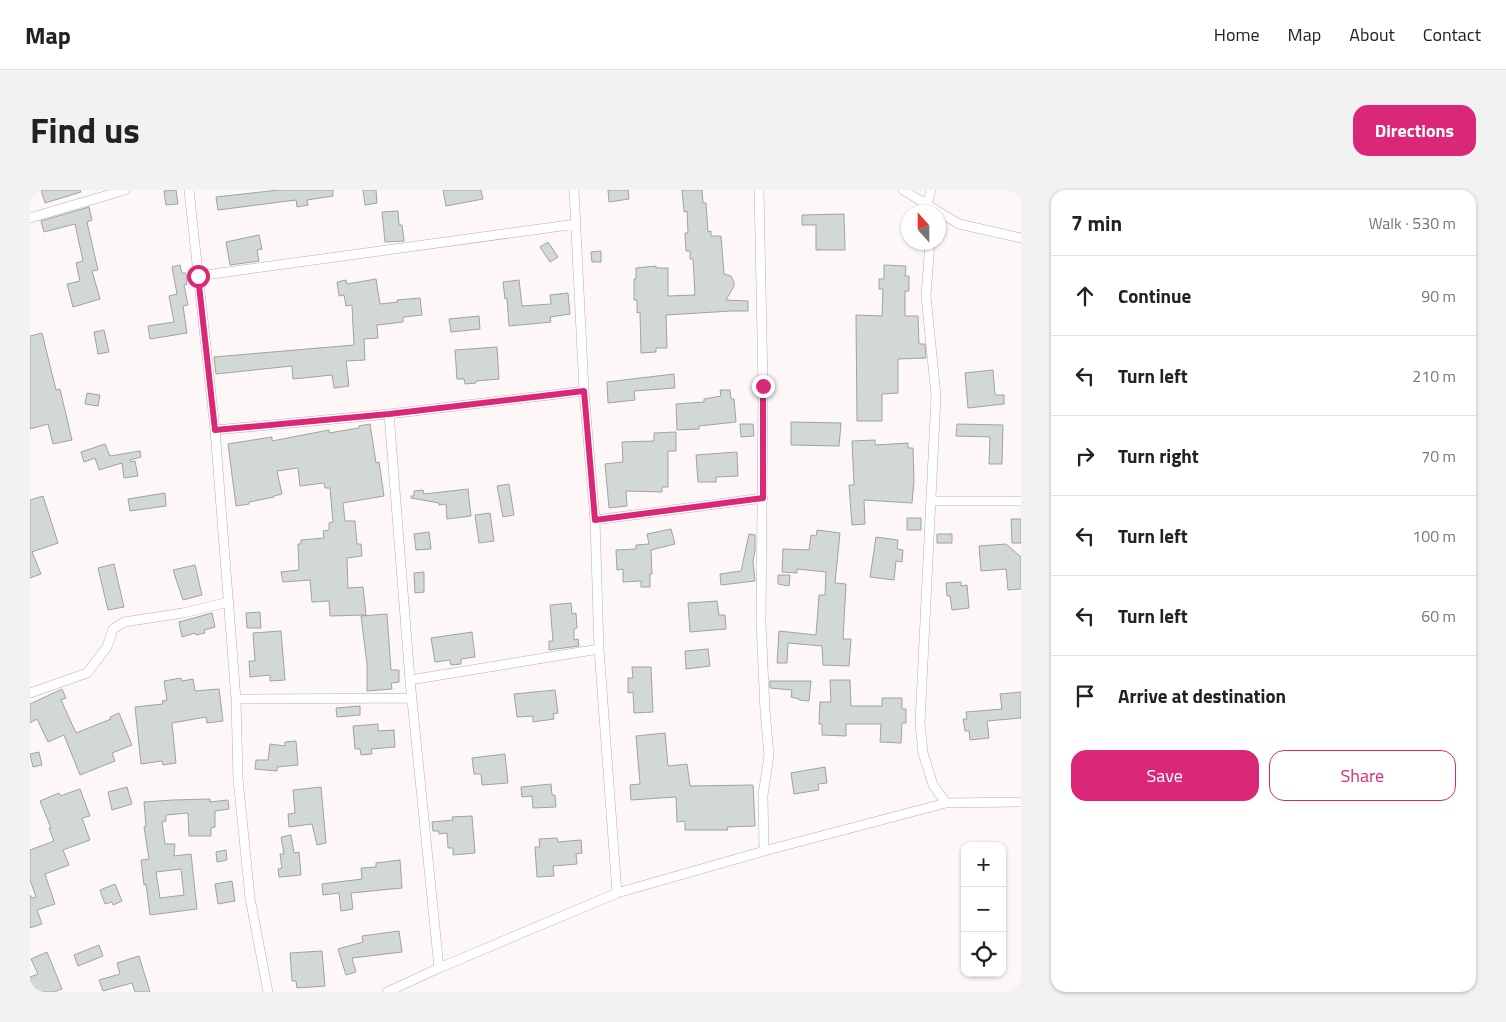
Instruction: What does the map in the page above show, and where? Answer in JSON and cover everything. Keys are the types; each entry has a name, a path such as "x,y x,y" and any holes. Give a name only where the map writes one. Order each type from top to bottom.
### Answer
{"street":[{"path":"30,218 125,190"},
{"path":"189,190 215,430 236,699 238,780 249,888 268,992"},
{"path":"574,190 584,391 595,520 599,649 617,893"},
{"path":"759,190 763,386 761,623 769,754 763,795 764,851"},
{"path":"903,190 924,205"},
{"path":"929,205 932,190"},
{"path":"946,217 960,224 1021,238"},
{"path":"198,276 576,224"},
{"path":"929,250 926,296 936,396 920,723 923,753 933,785 946,803"},
{"path":"215,430 389,414 584,391"},
{"path":"389,414 410,680 439,968"},
{"path":"595,520 763,498"},
{"path":"931,501 1021,501"},
{"path":"30,693 86,673 107,647 113,629 124,622 183,613 229,602"},
{"path":"410,680 599,649"},
{"path":"236,699 412,698"},
{"path":"386,992 617,893 764,851 946,803 1021,802"}],"building":[{"path":"41,190 80,190 81,192 45,203"},
{"path":"176,190 178,204 166,205 164,191"},
{"path":"279,190 333,190 333,196 307,200 308,205 297,207 296,200 218,210 216,197"},
{"path":"363,190 376,190 377,203 365,205"},
{"path":"443,190 481,190 483,199 446,206"},
{"path":"608,190 628,190 629,199 609,202"},
{"path":"682,190 702,190 703,203 706,203 708,232 711,231 711,236 721,236 724,274 731,276 734,282 734,286 726,300 748,301 748,311 666,315 667,348 656,348 656,352 641,353 640,312 637,313 637,300 634,300 636,268 656,266 656,268 668,268 668,296 695,295 693,259 690,259 690,251 686,251 685,233 688,233 687,211 684,212"},
{"path":"89,207 92,220 87,222 98,270 92,271 100,299 73,307 67,284 80,281 76,263 83,261 75,224 44,232 41,221"},
{"path":"398,211 399,225 402,225 404,241 385,242 382,212"},
{"path":"844,214 845,250 816,250 816,225 802,225 802,215"},
{"path":"259,235 262,249 257,250 259,261 230,265 226,242"},
{"path":"548,242 558,257 550,262 540,247"},
{"path":"601,251 601,262 592,262 591,252"},
{"path":"180,265 182,273 186,273 187,284 184,285 188,305 183,306 187,333 150,339 148,326 174,322 169,296 177,294 172,267"},
{"path":"884,265 906,266 905,276 909,276 909,291 905,291 905,316 918,316 919,344 925,344 926,358 898,359 898,393 882,394 882,421 857,421 856,315 882,316 883,289 879,289 879,279 884,279"},
{"path":"376,279 380,304 420,298 422,315 403,317 403,322 377,325 378,338 364,339 365,360 346,361 349,386 334,388 332,375 293,379 292,366 216,374 214,357 354,345 352,305 346,306 344,295 339,296 337,282 346,280 347,284"},
{"path":"519,280 522,306 551,304 550,295 568,293 570,314 550,317 551,322 509,326 507,298 505,299 503,282"},
{"path":"479,316 480,329 451,332 449,319"},
{"path":"104,330 109,352 98,354 94,332"},
{"path":"42,333 56,390 60,389 72,440 53,444 48,424 30,429 30,336"},
{"path":"497,347 499,379 465,384 464,379 457,379 455,350"},
{"path":"993,370 995,395 1004,395 1004,404 968,408 965,373"},
{"path":"674,374 675,388 634,391 635,400 608,403 607,382"},
{"path":"720,390 730,390 731,399 734,399 736,422 699,426 699,429 677,430 676,404 704,402 704,399 721,396"},
{"path":"87,393 100,395 98,406 85,404"},
{"path":"791,422 841,423 839,446 791,445"},
{"path":"370,424 376,463 379,462 384,496 343,503 345,521 355,521 357,544 361,544 362,556 347,558 348,588 363,587 366,615 330,616 329,601 312,602 310,580 283,582 281,572 299,570 298,544 301,544 301,540 324,538 323,531 329,530 329,523 333,522 330,488 325,488 324,483 300,486 298,468 277,471 282,494 236,506 228,444 272,437 272,441 329,430 329,433 359,428 359,426"},
{"path":"740,424 753,424 754,436 741,437"},
{"path":"957,424 1003,425 1002,464 989,464 990,437 956,436"},
{"path":"676,432 676,451 668,451 668,487 662,487 662,492 626,491 627,506 609,508 605,464 623,462 622,442 654,441 654,433"},
{"path":"875,440 875,445 908,443 908,448 913,448 914,481 912,503 864,500 865,524 852,525 849,485 854,485 852,441"},
{"path":"105,444 110,456 140,451 141,457 130,460 130,462 135,461 138,476 124,478 122,463 99,470 95,458 84,462 81,452"},
{"path":"737,452 738,476 716,477 716,482 698,482 696,455"},
{"path":"509,484 514,515 503,517 497,486"},
{"path":"468,489 471,516 447,519 446,504 439,505 439,503 411,498 411,496 414,496 414,491 423,490 424,494"},
{"path":"165,493 166,506 130,511 128,499"},
{"path":"43,496 58,543 32,552 41,574 30,578 30,500"},
{"path":"490,513 494,541 479,543 475,515"},
{"path":"907,518 921,518 921,530 907,530"},
{"path":"1011,519 1021,519 1021,543 1012,543"},
{"path":"671,529 675,544 651,550 652,574 650,574 650,587 641,587 641,581 623,582 623,569 617,570 616,550 636,549 636,545 649,544 647,534"},
{"path":"817,530 840,533 835,583 846,584 843,639 851,639 849,666 823,665 822,646 788,643 787,663 777,663 779,631 816,635 819,595 825,595 826,572 797,569 797,573 782,572 783,549 809,550 811,535 816,536"},
{"path":"429,532 431,549 416,550 414,534"},
{"path":"749,534 755,535 753,562 755,581 721,585 720,574 741,571"},
{"path":"937,534 952,534 952,543 937,543"},
{"path":"876,537 898,540 897,549 903,550 902,562 896,561 894,580 870,577"},
{"path":"1006,544 1021,557 1021,589 1008,590 1006,569 981,571 979,546"},
{"path":"114,564 124,607 108,610 98,568"},
{"path":"195,565 202,595 183,600 173,570"},
{"path":"424,572 424,592 415,593 414,573"},
{"path":"778,575 790,575 789,586 778,584"},
{"path":"961,582 961,586 967,585 969,608 952,610 950,596 947,596 946,583"},
{"path":"717,601 719,615 725,615 726,629 690,632 688,603"},
{"path":"571,603 572,614 576,613 577,628 574,629 574,640 578,639 579,646 549,650 549,641 553,641 550,605"},
{"path":"260,612 261,628 247,628 246,613"},
{"path":"212,613 215,627 204,630 205,633 196,635 195,633 182,637 179,622"},
{"path":"387,614 391,670 399,670 399,682 391,683 392,689 367,691 367,664 361,616"},
{"path":"281,631 285,680 270,681 270,675 250,677 249,661 255,661 253,633"},
{"path":"472,632 475,657 461,659 461,664 451,665 450,660 435,662 431,638"},
{"path":"708,649 710,666 686,669 685,651"},
{"path":"632,667 651,667 653,712 634,713 633,692 628,693 628,678 633,678"},
{"path":"181,678 182,681 193,679 195,691 219,689 223,721 207,723 206,717 172,723 176,763 163,765 162,761 141,764 135,707 163,704 162,701 167,700 164,681"},
{"path":"830,680 850,680 851,706 882,706 882,698 902,698 902,709 906,709 906,723 902,723 901,743 880,742 881,724 846,724 846,736 822,735 822,724 819,724 820,702 831,702"},
{"path":"770,681 811,681 809,701 791,697 792,690 770,688"},
{"path":"62,689 66,698 61,700 76,733 111,719 110,717 119,713 132,745 112,753 115,761 80,775 64,735 48,742 37,719 30,723 30,704"},
{"path":"555,690 558,713 553,714 554,719 533,722 533,716 517,717 514,694"},
{"path":"1021,692 1021,718 987,721 989,738 970,740 969,731 965,731 963,719 967,719 966,712 1002,709 1000,694"},
{"path":"360,706 360,715 337,717 336,708"},
{"path":"378,724 378,731 394,730 395,747 371,749 372,754 361,755 360,749 355,749 353,726"},
{"path":"665,733 668,766 687,764 690,786 753,785 755,826 727,827 728,830 685,830 685,821 677,822 676,797 631,800 630,785 640,784 636,736"},
{"path":"296,741 298,765 277,767 277,771 255,769 256,760 268,760 270,744 285,746 285,742"},
{"path":"39,752 42,765 33,767 30,754"},
{"path":"505,754 508,783 482,785 481,774 474,774 472,758"},
{"path":"825,767 827,783 818,784 819,790 794,794 791,773"},
{"path":"551,784 552,795 555,795 556,807 533,808 532,796 522,797 521,787"},
{"path":"127,787 132,804 112,810 108,792"},
{"path":"321,787 326,843 317,845 312,824 289,827 288,814 295,813 293,790"},
{"path":"80,789 90,816 82,818 90,840 63,850 69,865 45,874 55,904 37,910 42,924 30,928 30,895 32,898 36,897 30,880 30,850 54,841 40,801 59,793 60,796"},
{"path":"210,799 210,802 228,800 229,809 215,811 215,827 211,828 211,836 189,836 188,813 166,815 166,821 162,822 165,844 175,844 174,856 191,854 197,909 150,915 141,860 149,859 144,827 146,826 144,802","holes":["181,869 184,895 160,898 156,872"]},
{"path":"472,816 475,853 453,855 453,848 448,848 447,833 439,834 439,831 433,831 432,822 453,820 452,817"},
{"path":"291,835 294,853 299,852 301,875 279,877 278,869 282,868 280,854 284,854 281,837"},
{"path":"557,838 558,842 581,840 582,853 576,854 577,864 553,866 554,876 537,877 535,847 540,847 539,839"},
{"path":"226,850 227,860 217,862 216,852"},
{"path":"400,860 402,888 351,893 353,909 341,911 339,893 323,895 322,884 362,879 361,868 376,867 376,863"},
{"path":"232,881 235,901 218,904 215,884"},
{"path":"115,884 122,901 113,905 112,902 105,904 100,890"},
{"path":"399,931 402,952 352,958 356,972 346,975 338,949 363,942 362,936"},
{"path":"99,945 103,956 78,966 74,955"},
{"path":"322,951 325,986 297,988 296,981 292,981 290,953"},
{"path":"47,952 62,989 54,992 30,992 30,977 38,974 31,959"},
{"path":"139,956 150,992 135,992 132,983 103,991 99,980 120,974 117,963"}],"route":[{"path":"198,276 215,430 389,414 584,391 595,520 763,498 763,386"}]}
